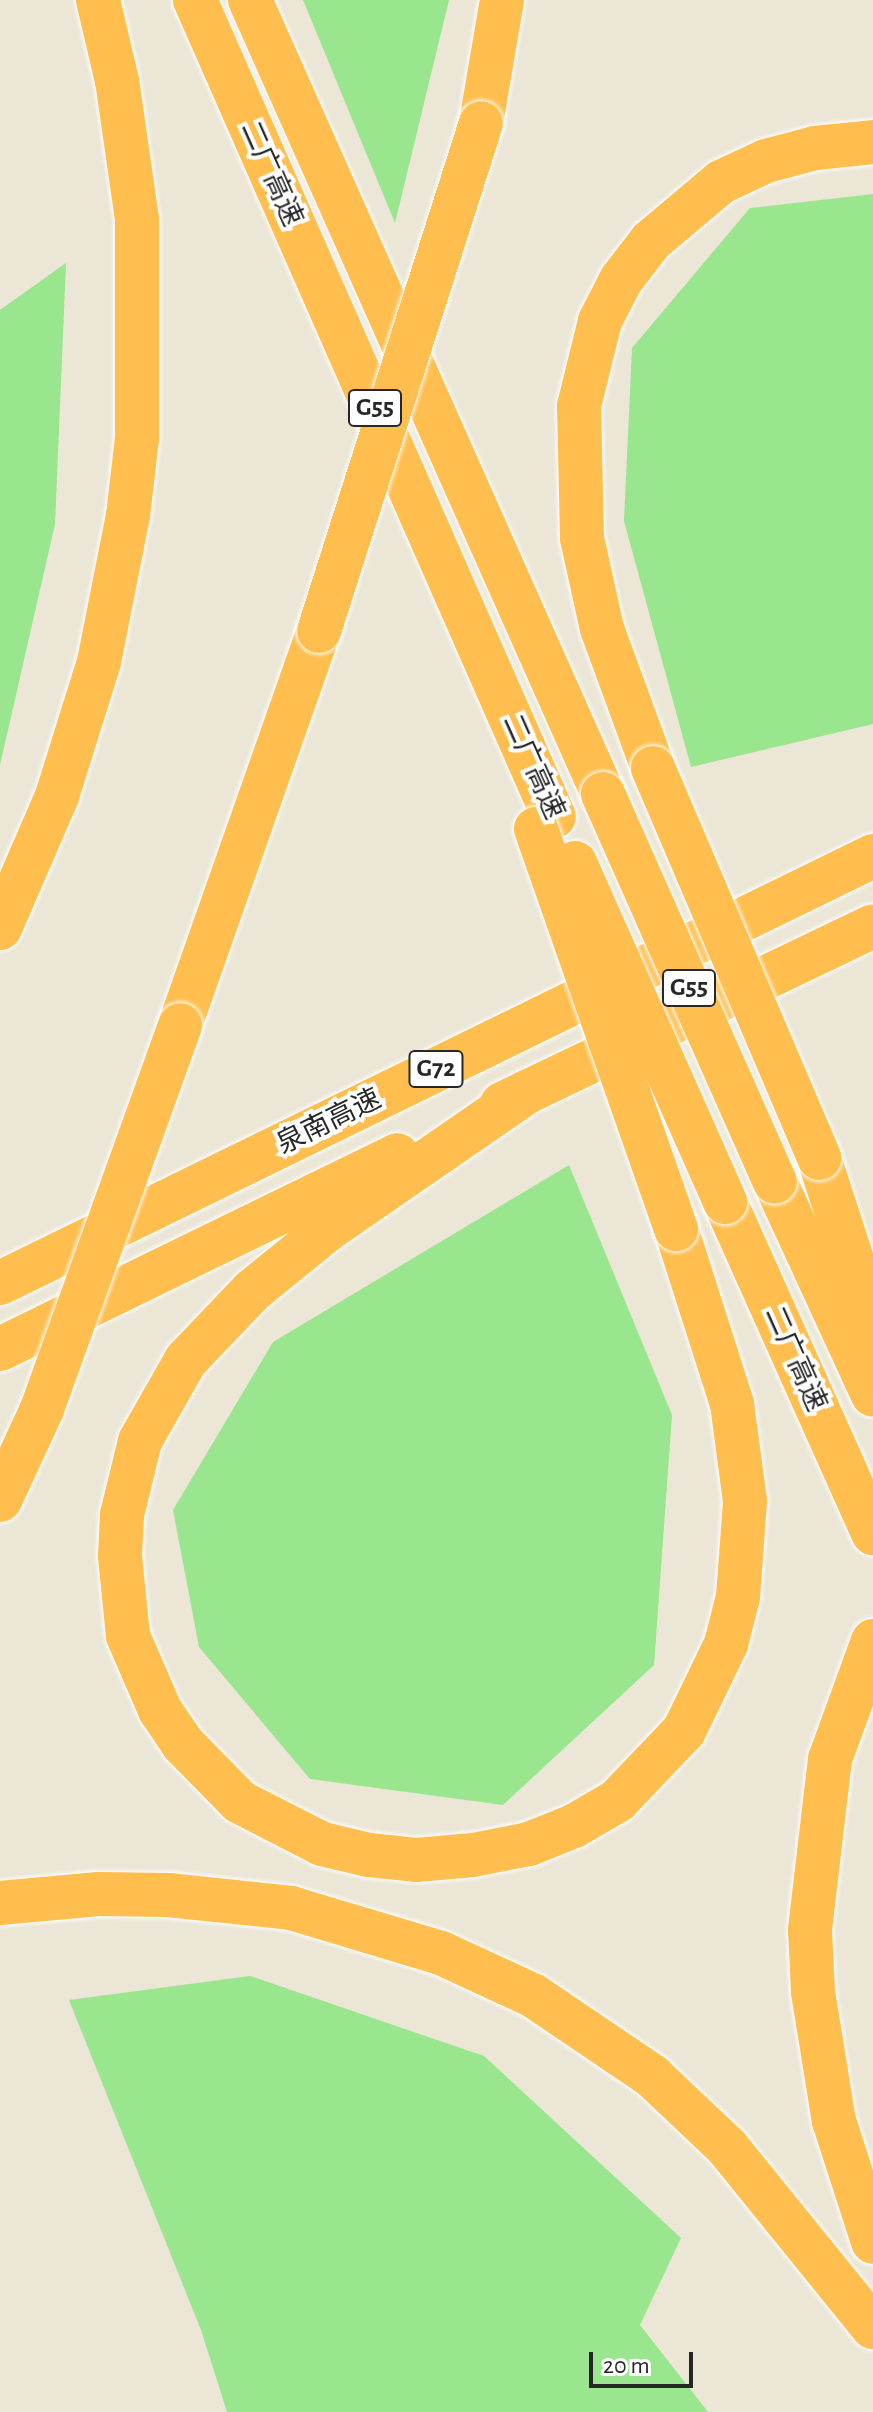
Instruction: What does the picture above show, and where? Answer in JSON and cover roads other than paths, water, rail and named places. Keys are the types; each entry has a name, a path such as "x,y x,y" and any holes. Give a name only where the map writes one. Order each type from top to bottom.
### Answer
{"highway":[{"path":"0,928 57,796 99,662 126,531 135,454 141,294 137,219 117,81 98,0"},
{"name":"二广高速","path":"195,0 506,706 545,823 725,1202 870,1527"},
{"name":"二广高速","path":"250,0 775,1182 873,1395"},
{"path":"0,1500 42,1409 319,631 481,123 502,0"},
{"path":"873,142 802,151 721,182 651,241 621,280 600,321 579,406 582,538 602,629 653,768 819,1158 873,1324"},
{"path":"527,1092 327,1230 240,1302 186,1360 140,1441 121,1529 128,1636 160,1710 183,1744 240,1802 311,1839 358,1852 416,1860 473,1855 529,1844 574,1826 617,1801 684,1731 726,1644 738,1597 745,1501 732,1404 545,823"},
{"path":"794,894 873,838"},
{"name":"泉南高速","path":"0,1283 873,856"},
{"name":"G72","path":"0,1349 873,926"},
{"path":"873,1641 830,1759 810,1930 813,1992 834,2121 873,2242"},
{"path":"0,1903 99,1894 168,1895 291,1908 441,1953 534,1996 652,2076 718,2138 873,2327"}]}
